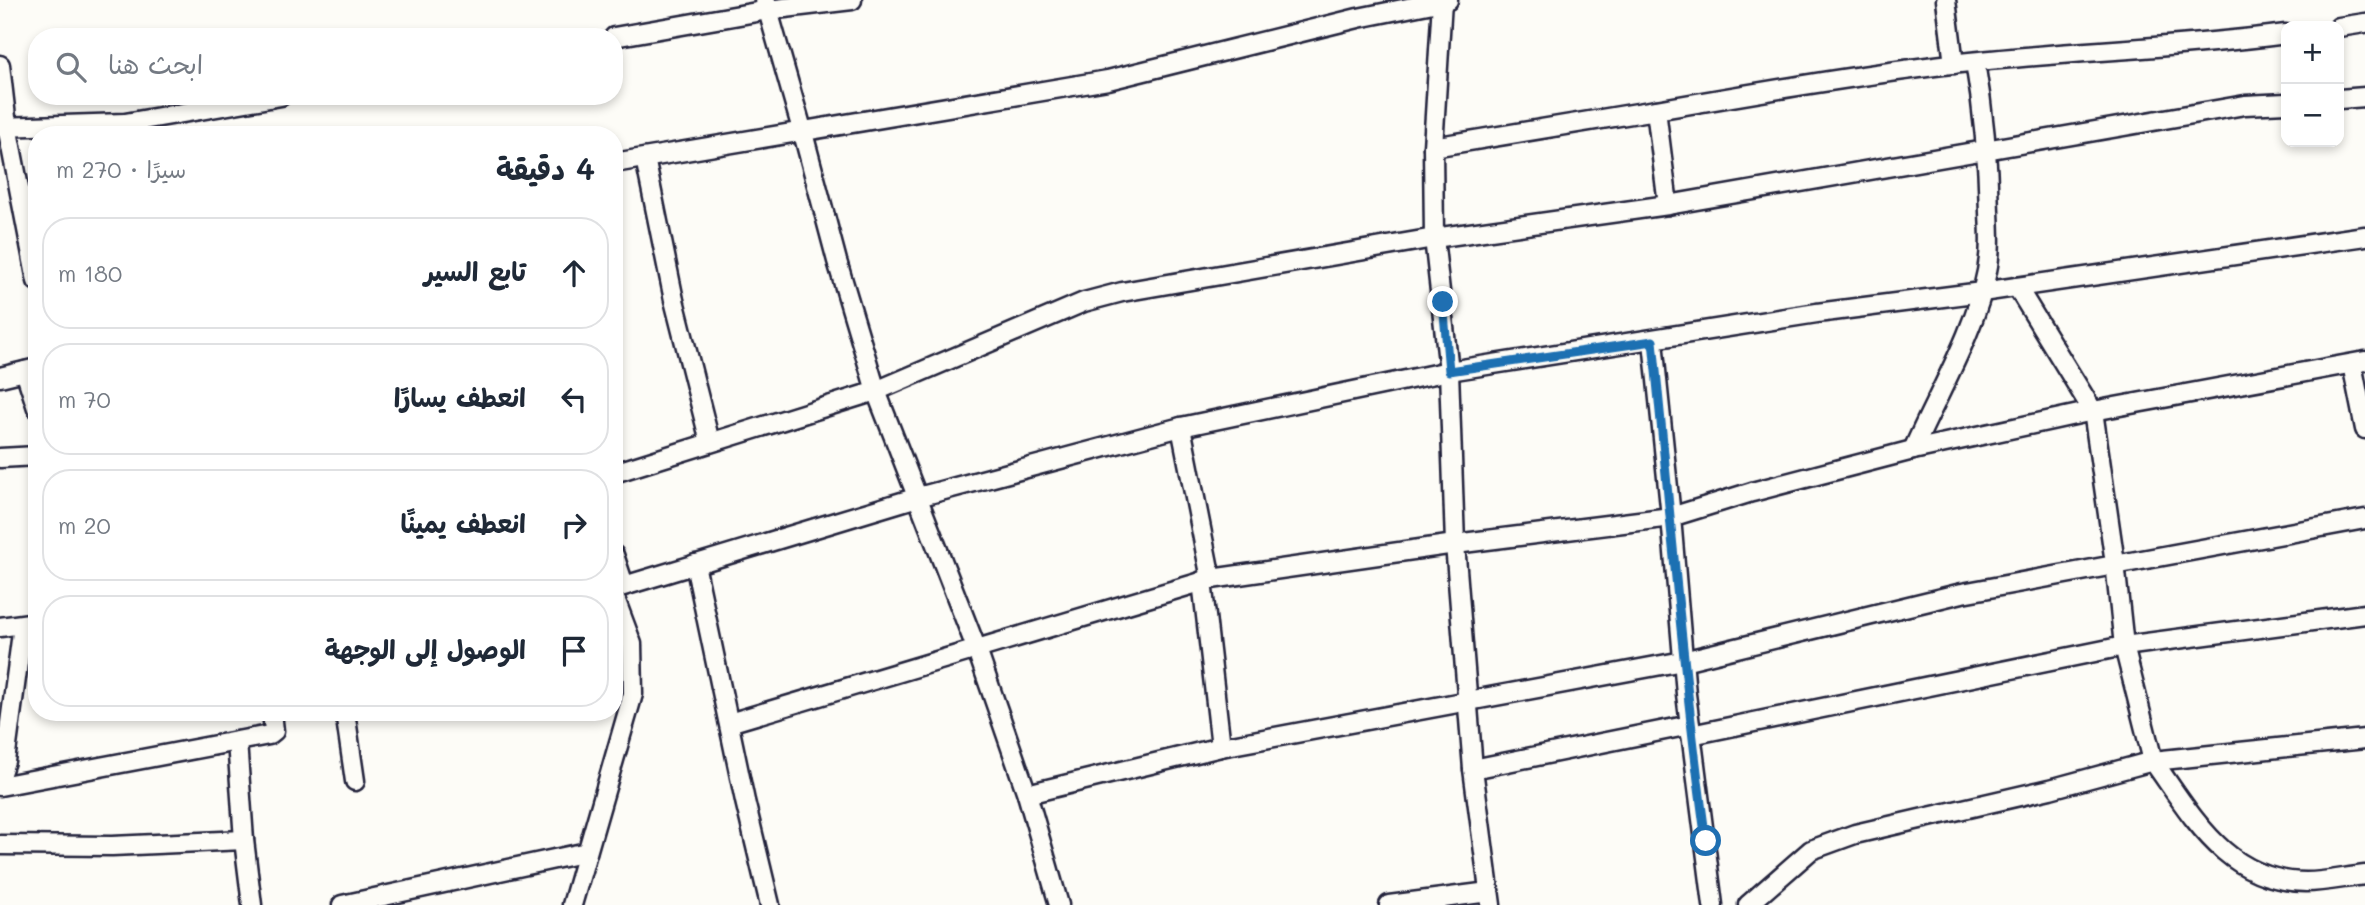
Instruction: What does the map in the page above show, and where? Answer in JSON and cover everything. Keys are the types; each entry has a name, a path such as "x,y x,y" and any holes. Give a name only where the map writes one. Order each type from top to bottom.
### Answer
{"street":[{"path":"623,35 766,5 852,0"},
{"path":"1353,0 1358,18"},
{"path":"1946,0 1954,64"},
{"path":"623,162 1108,80 1358,18 1445,1 1433,147 1434,238 1449,371 1455,544 1473,769 1490,898 1389,905"},
{"path":"766,5 836,261 876,391 977,650 1027,794 1059,905"},
{"path":"2344,26 2365,23"},
{"path":"1433,147 1804,84 1954,64 2215,44 2281,35"},
{"path":"1913,450 1970,326 1988,270 1988,150 1975,62"},
{"path":"0,65 3,126 28,240"},
{"path":"2344,99 2365,97"},
{"path":"623,470 876,391 1084,302 1122,292 1434,238 1668,205 2245,105 2281,103"},
{"path":"125,126 230,105"},
{"path":"1656,110 1668,205"},
{"path":"3,126 28,127"},
{"path":"645,158 674,300 710,442"},
{"path":"623,588 918,496 1181,427 1449,371 1653,341 1817,313 1982,292 2365,236"},
{"path":"2017,287 2092,411 2115,563 2124,646 2153,761 2209,839 2251,871 2276,880 2308,882 2365,875"},
{"path":"1653,341 1690,730 1713,905"},
{"path":"729,723 1207,580 1455,544 1671,517 1752,492 1913,450 2092,411 2358,362 2365,429"},
{"path":"0,377 28,370"},
{"path":"1181,427 1207,580 1221,747"},
{"path":"0,458 28,456"},
{"path":"1027,794 1221,747 1684,661 1962,593 2365,519"},
{"path":"695,564 770,905"},
{"path":"572,905 633,694 632,644 623,609"},
{"path":"1473,769 2124,646 2365,614"},
{"path":"0,627 28,623"},
{"path":"0,776 28,634"},
{"path":"0,786 269,735 274,731 273,721"},
{"path":"346,721 355,781"},
{"path":"1748,905 1811,849 1855,834 2050,789 2153,761 2365,739"},
{"path":"237,741 244,840 253,905"},
{"path":"0,845 112,846 244,840"},
{"path":"342,905 587,852"}],"route":[{"path":"1443,302 1449,371 1653,341 1686,695 1706,841"}]}
